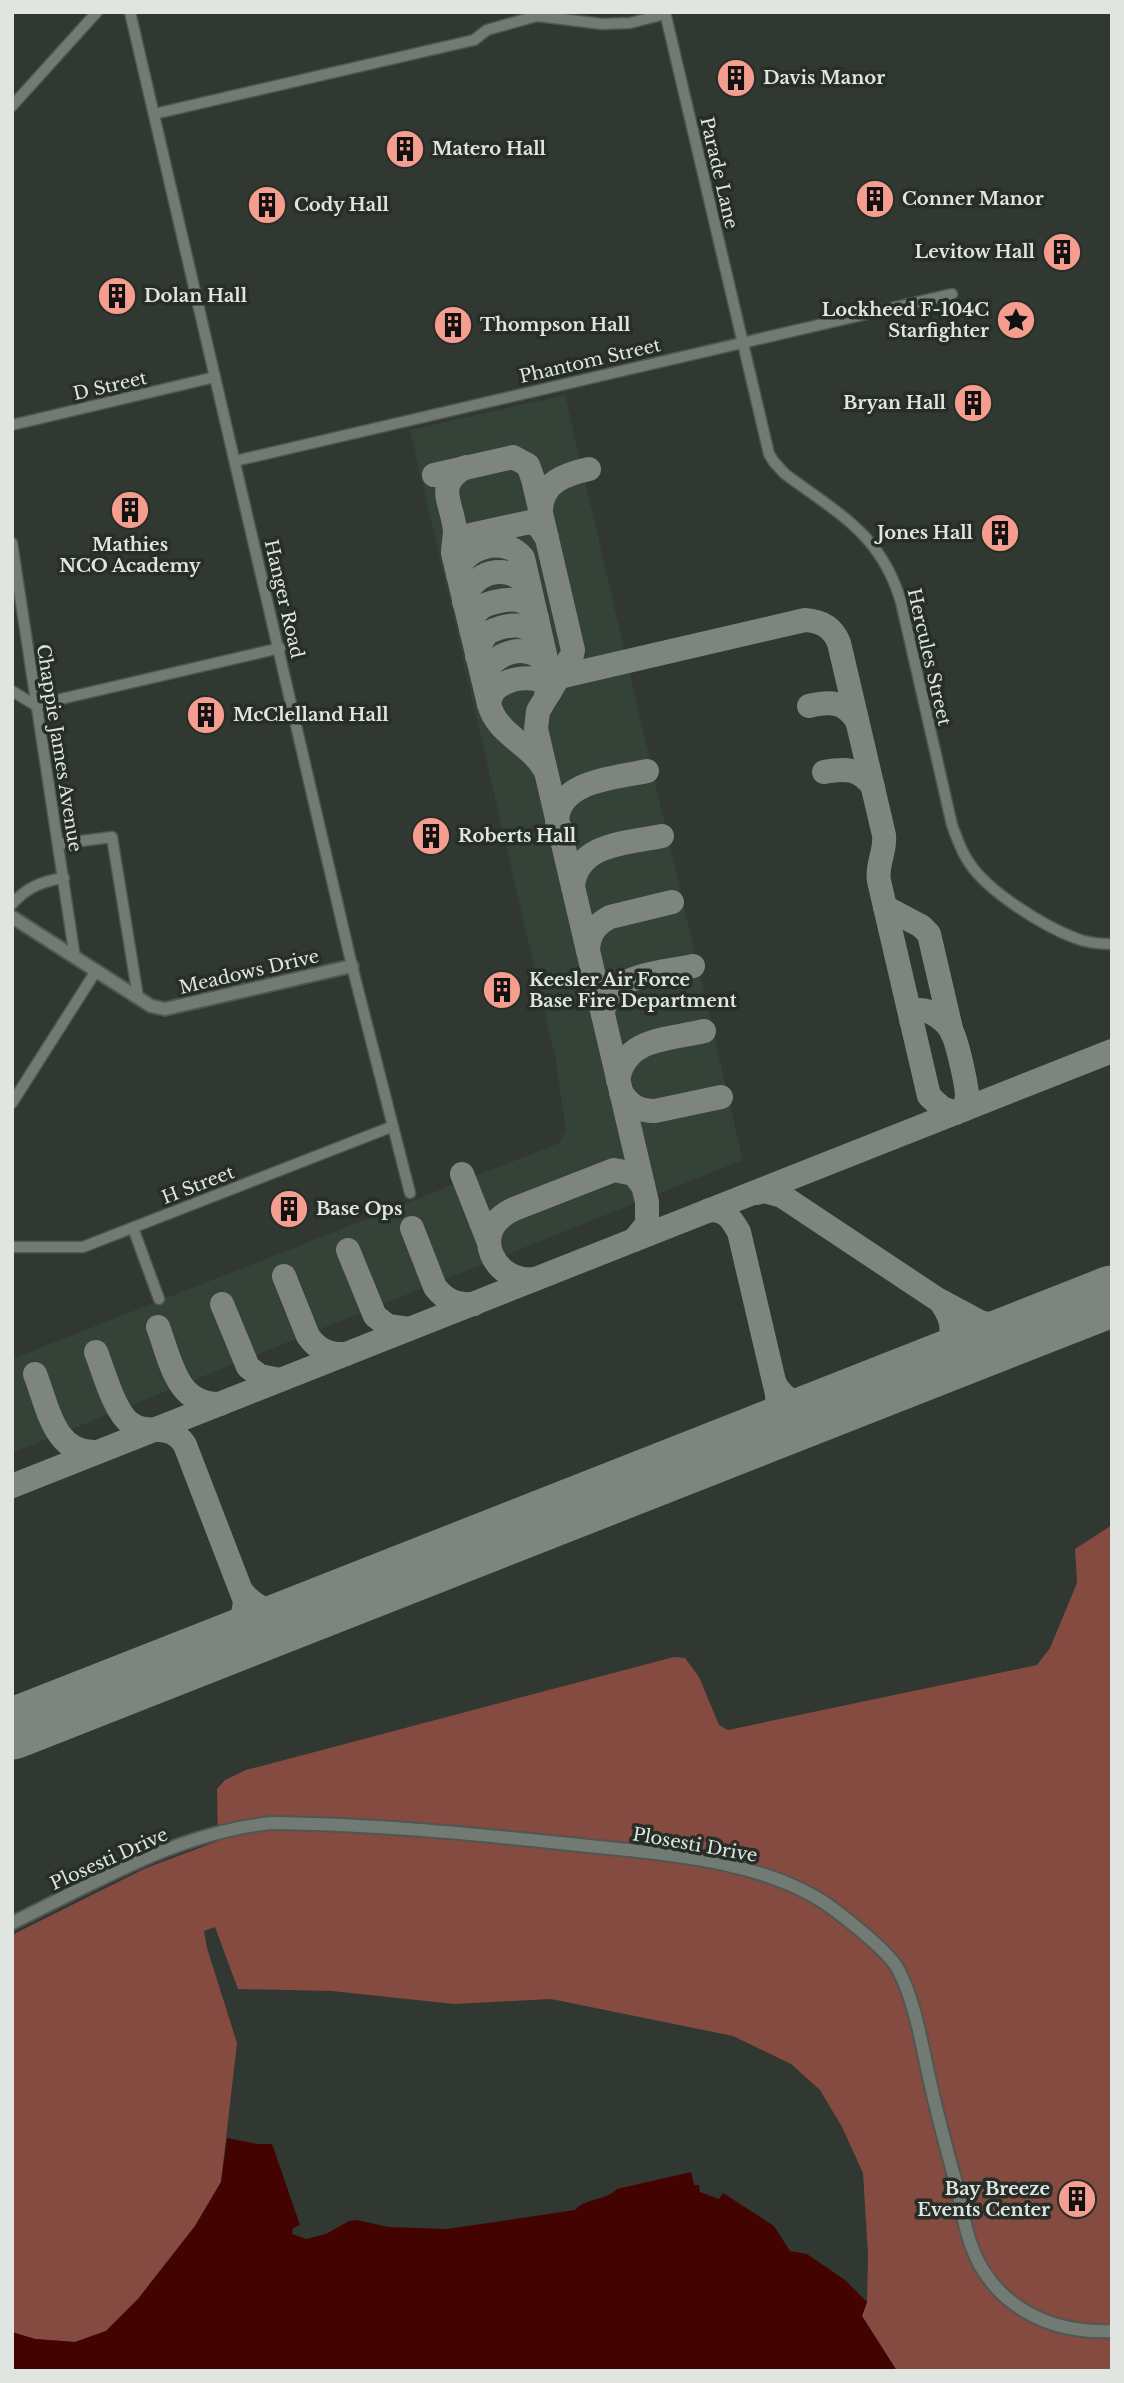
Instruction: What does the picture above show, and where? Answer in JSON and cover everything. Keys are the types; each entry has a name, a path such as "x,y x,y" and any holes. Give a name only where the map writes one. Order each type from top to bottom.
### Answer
{"street":[{"path":"12,106 97,12"},
{"name":"Hanger Road","path":"130,12 352,966 410,1193"},
{"path":"154,114 474,40 487,30 537,16 602,24 630,23 665,13"},
{"name":"Parade Lane","path":"665,13 742,341"},
{"name":"Phantom Street","path":"235,461 952,294"},
{"name":"Hercules Street","path":"742,341 765,442 774,463 866,536 878,550 891,573 901,602 952,825 970,864 997,892 1058,931 1095,944 1112,944"},
{"name":"D Street","path":"12,425 215,377"},
{"name":"Chappie James Avenue","path":"12,543 75,958"},
{"path":"12,691 35,705 280,648"},
{"path":"58,844 112,837 138,998"},
{"path":"12,904 35,885 64,878"},
{"name":"Meadows Drive","path":"12,918 151,1006 165,1009 352,966"},
{"path":"12,1103 96,971"},
{"name":"H Street","path":"12,1247 83,1247 391,1126"},
{"path":"133,1228 159,1299"},
{"name":"Plosesti Drive","path":"12,1923 149,1857 214,1833 272,1823 454,1832 623,1850 749,1869 811,1894 867,1937 897,1967 913,2005 970,2243 986,2275 1007,2298 1031,2316 1060,2327 1090,2332 1112,2330"}],"shaded area":[{"path":"565,395 743,1160 12,1453 12,1359 559,1143 566,1131 555,1057 410,430"},
{"path":"1112,1525 1112,2371 897,2371 862,2316 867,2302 868,2254 863,2173 842,2127 820,2090 791,2064 733,2036 551,1999 454,2004 332,1991 238,1989 215,1927 204,1931 207,1948 237,2043 221,2182 195,2226 138,2299 106,2331 75,2342 35,2339 12,2332 12,1935 146,1868 218,1841 217,1789 225,1780 246,1770 674,1657 685,1658 699,1677 719,1725 728,1730 1037,1665 1050,1648 1077,1583 1075,1549"},
{"path":"227,2138 272,2144 300,2225 293,2228 292,2234 306,2239 326,2234 349,2221 357,2220 388,2227 447,2229 575,2210 584,2203 607,2196 617,2189 691,2172 694,2185 699,2185 700,2192 719,2199 723,2193 774,2226 790,2251 807,2254 845,2280 867,2302 862,2316 897,2371 12,2371 12,2332 35,2339 75,2342 106,2331 138,2299 195,2226 221,2182"}],"taxiway":[{"path":"434,475 513,457 528,465 533,479 573,650 538,711 536,729 647,1202 647,1224 634,1240"},
{"path":"466,467 450,481 447,495 454,521 453,553 489,704 499,724 531,753 545,770"},
{"path":"541,511 542,501 550,486 564,477 589,469"},
{"path":"466,536 530,522 539,526 547,538"},
{"path":"458,575 467,557 485,547 506,547 523,558 549,672 550,692"},
{"path":"464,602 474,583 491,573 511,574 529,586"},
{"path":"471,629 474,616 480,609 502,600 525,603 537,618"},
{"path":"559,677 805,620 817,622 830,629 839,643 884,835 879,881 929,1096 942,1108 956,1113"},
{"path":"477,656 479,646 487,633 503,627 524,627 531,630 542,642"},
{"path":"483,679 494,661 512,652 532,653 541,658 548,667"},
{"path":"489,704 497,688 523,678 537,679 547,686 546,697"},
{"path":"809,706 836,704 852,714 857,721"},
{"path":"557,821 560,807 567,797 578,789 605,779 647,771"},
{"path":"824,772 851,771 863,776 873,787"},
{"path":"573,886 577,872 584,861 594,853 620,844 662,836"},
{"path":"588,950 594,931 610,917 672,902"},
{"path":"885,907 921,926 929,934 952,1033"},
{"path":"603,1015 606,1001 613,991 624,983 651,974 693,966"},
{"path":"911,1020 919,1010 928,1011 951,1030 966,1088 967,1098 963,1110"},
{"path":"618,1080 629,1055 639,1048 663,1039 704,1031"},
{"path":"12,1486 1112,1051"},
{"path":"621,1092 635,1107 649,1111 721,1097"},
{"path":"535,1279 520,1278 508,1273 498,1265 491,1254 489,1242 492,1230 500,1218 514,1209 614,1170 634,1174 643,1186"},
{"path":"462,1174 488,1240"},
{"path":"756,1193 765,1191 782,1196 940,1301 950,1320 951,1336 943,1352 929,1369"},
{"path":"709,1210 720,1211 727,1216 739,1232 777,1394 776,1416 763,1432"},
{"path":"412,1228 435,1287 452,1301 474,1304"},
{"path":"348,1250 375,1316 388,1326 409,1329"},
{"path":"284,1276 308,1336 324,1351 346,1354"},
{"path":"941,1301 982,1323 1029,1329"},
{"path":"222,1304 248,1367 260,1376 280,1380"},
{"path":"158,1327 177,1379 184,1389 205,1402 220,1404"},
{"path":"96,1352 114,1401 124,1417 137,1427 172,1433 185,1445 245,1601 240,1625 226,1644"},
{"path":"35,1374 49,1414 62,1437 71,1446 83,1451 97,1452"},
{"path":"775,1384 784,1395 795,1402 821,1409"},
{"path":"243,1593 254,1604 267,1610 297,1616"}],"runway":[{"path":"12,1729 1112,1296"}],"place":[{"name":"Davis Manor","path":"736,78"},
{"name":"Matero Hall","path":"405,149"},
{"name":"Conner Manor","path":"875,199"},
{"name":"Cody Hall","path":"267,205"},
{"name":"Levitow Hall","path":"1062,252"},
{"name":"Dolan Hall","path":"117,296"},
{"name":"Lockheed F-104C Starfighter","path":"1016,320"},
{"name":"Thompson Hall","path":"453,325"},
{"name":"Bryan Hall","path":"973,403"},
{"name":"Mathies NCO Academy","path":"130,510"},
{"name":"Jones Hall","path":"1000,533"},
{"name":"McClelland Hall","path":"206,715"},
{"name":"Roberts Hall","path":"431,836"},
{"name":"Keesler Air Force Base Fire Department","path":"502,990"},
{"name":"Base Ops","path":"289,1209"},
{"name":"Bay Breeze Events Center","path":"1077,2199"}]}
